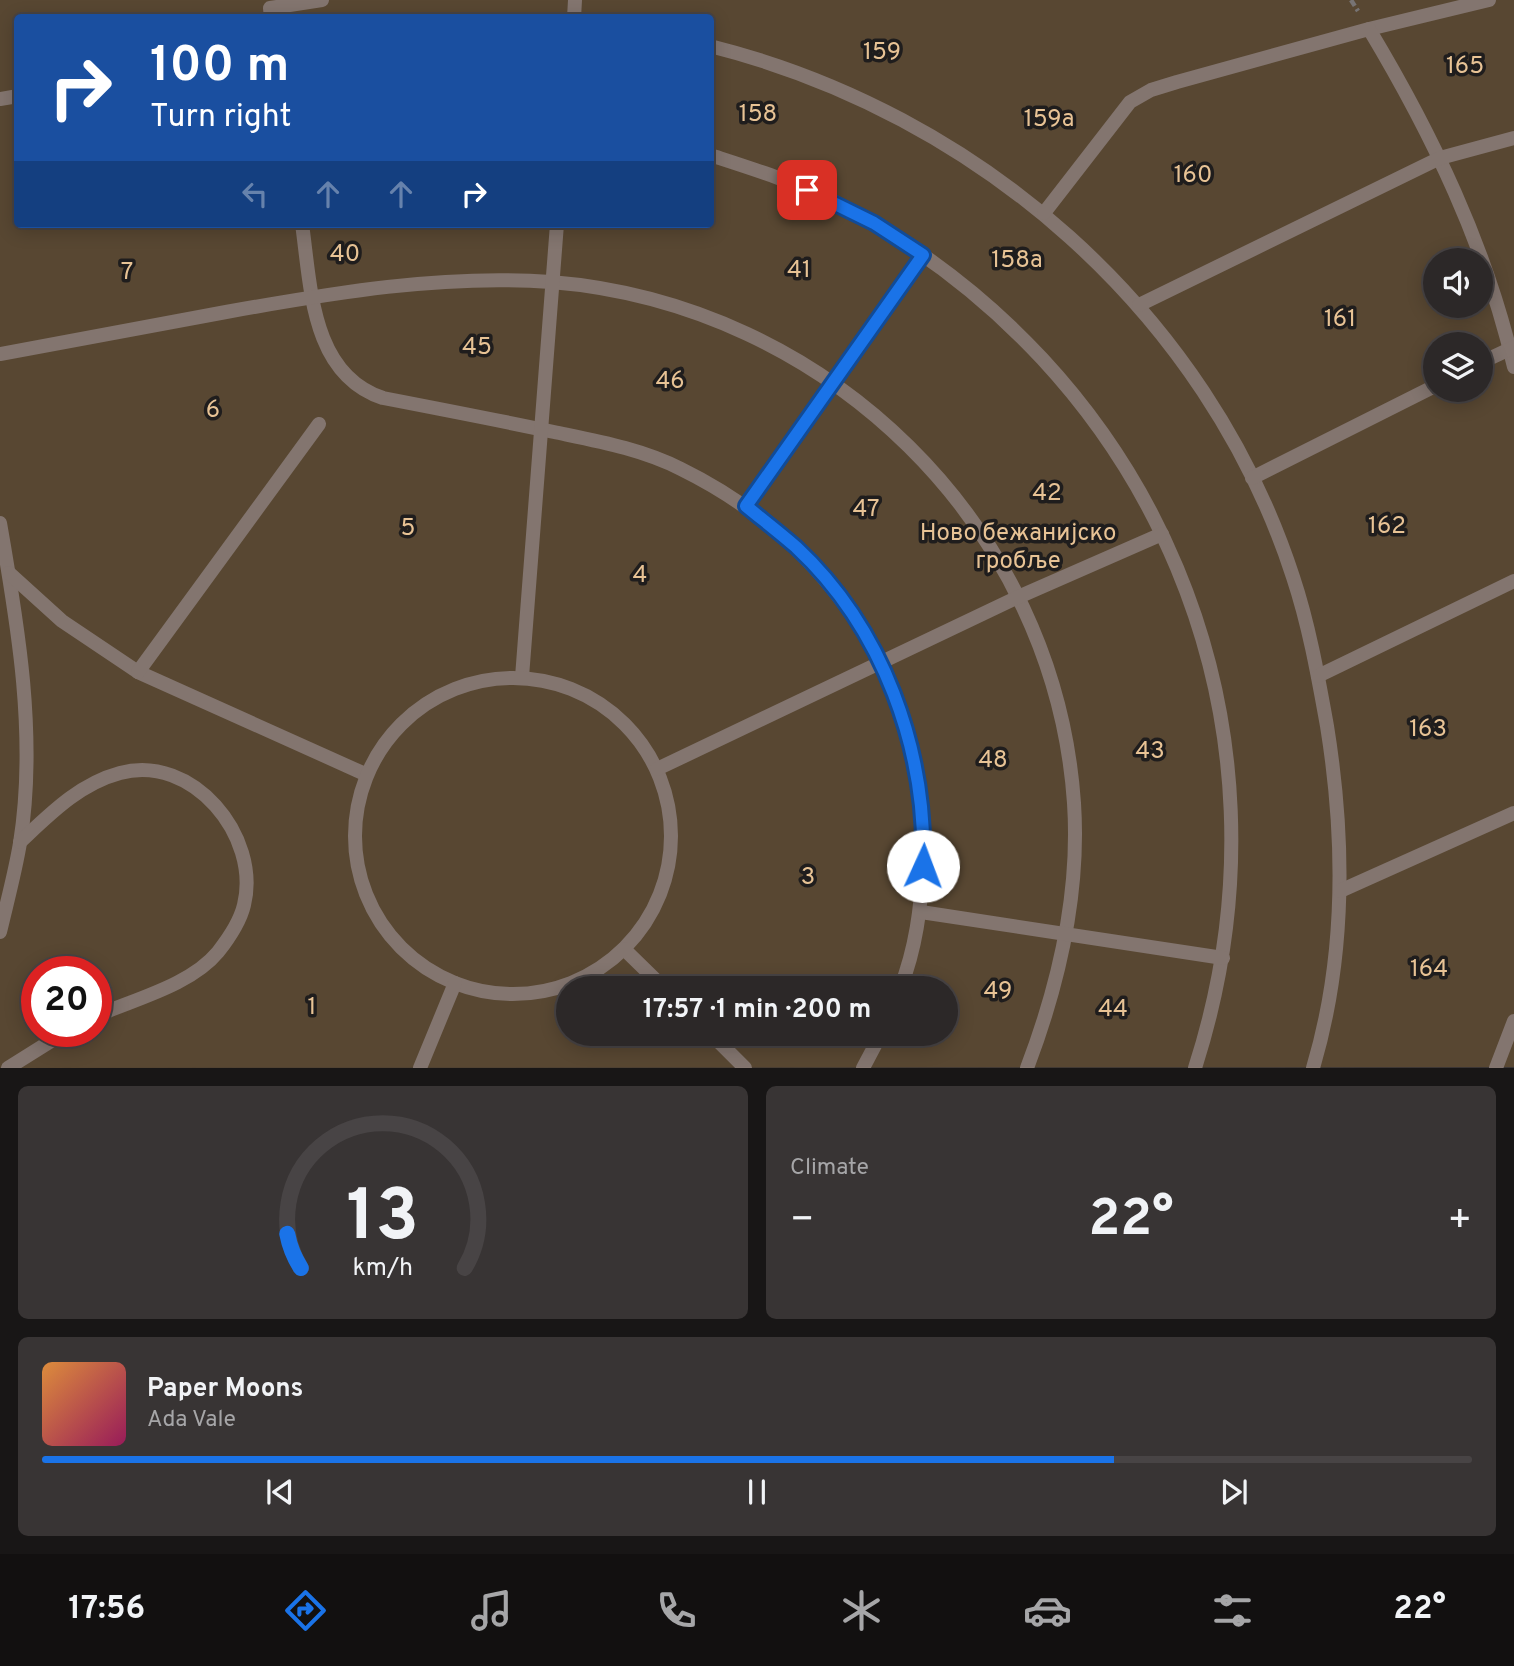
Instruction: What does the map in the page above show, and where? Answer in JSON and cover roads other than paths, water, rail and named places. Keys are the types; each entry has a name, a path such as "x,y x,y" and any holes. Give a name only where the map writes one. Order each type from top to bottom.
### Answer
{"lane":[{"path":"271,14 270,8 322,0"},
{"path":"1044,213 1130,102 1164,86 1369,29 1489,0"},
{"path":"1369,29 1406,91 1440,158 1478,248 1512,348 1514,367"},
{"path":"714,47 774,63 878,106 965,156 1044,213 1094,258 1139,305 1190,371 1252,478 1293,577 1318,676 1334,771 1340,891 1332,976 1313,1068"},
{"path":"1139,305 1440,158 1514,138"},
{"path":"714,156 782,178 833,201 923,255 966,286 1063,384 1119,460 1162,534 1197,619 1211,665 1226,742 1232,808 1232,864 1223,958 1208,1026 1195,1068"},
{"path":"303,228 312,296 329,353 344,373 361,388 383,398 613,444 680,468 746,506 797,548 845,603 882,664 911,741 925,821 921,912 904,976"},
{"path":"522,677 557,228"},
{"path":"746,506 923,255"},
{"path":"0,354 312,296 489,280 552,282 695,311 777,347 833,381 890,427 936,475 980,533 1016,598 1049,678 1069,763 1075,850 1065,935 1049,1011 1027,1068"},
{"path":"1493,357 1512,348"},
{"path":"1252,478 1423,392"},
{"path":"138,672 319,424"},
{"path":"0,523 9,573 26,737 20,842 0,932"},
{"path":"657,769 1016,598 1162,534"},
{"path":"9,573 62,621 138,672 365,774"},
{"path":"1318,676 1514,581"},
{"path":"0,623 15,626"},
{"path":"522,677 561,684 600,703 633,733 657,769 670,816 669,864 653,910 624,949 599,970 570,984 538,993 505,995 473,990 415,960 391,938 373,911 361,881 355,849 356,816 365,774 390,735 426,703 469,683 493,678 522,677"},
{"path":"20,842 87,785 121,772 149,770 169,774 216,803 233,829 246,881 244,905 236,926 217,953 195,971 112,1009"},
{"path":"1340,891 1514,813"},
{"path":"921,912 1223,958"},
{"path":"624,949 652,976"},
{"path":"420,1068 455,983"},
{"path":"1496,1068 1514,1021"},
{"path":"723,1046 745,1068"},
{"path":"863,1068 875,1046"},
{"path":"8,1068 41,1047"}],"park label":[{"name":"159","path":"882,53"},
{"name":"165","path":"1465,67"},
{"name":"158","path":"758,115"},
{"name":"159a","path":"1049,120"},
{"name":"160","path":"1193,176"},
{"name":"40","path":"345,255"},
{"name":"158a","path":"1017,261"},
{"name":"41","path":"799,271"},
{"name":"7","path":"127,273"},
{"name":"161","path":"1340,320"},
{"name":"45","path":"477,348"},
{"name":"46","path":"670,382"},
{"name":"6","path":"213,411"},
{"name":"42","path":"1047,494"},
{"name":"47","path":"866,510"},
{"name":"162","path":"1387,527"},
{"name":"5","path":"408,529"},
{"name":"Ново бежанијско гробље","path":"1018,548"},
{"name":"4","path":"640,576"},
{"name":"163","path":"1428,730"},
{"name":"43","path":"1150,752"},
{"name":"48","path":"993,761"},
{"name":"3","path":"808,878"},
{"name":"164","path":"1429,970"},
{"name":"49","path":"998,992"},
{"name":"1","path":"312,1008"},
{"name":"44","path":"1113,1010"}]}
